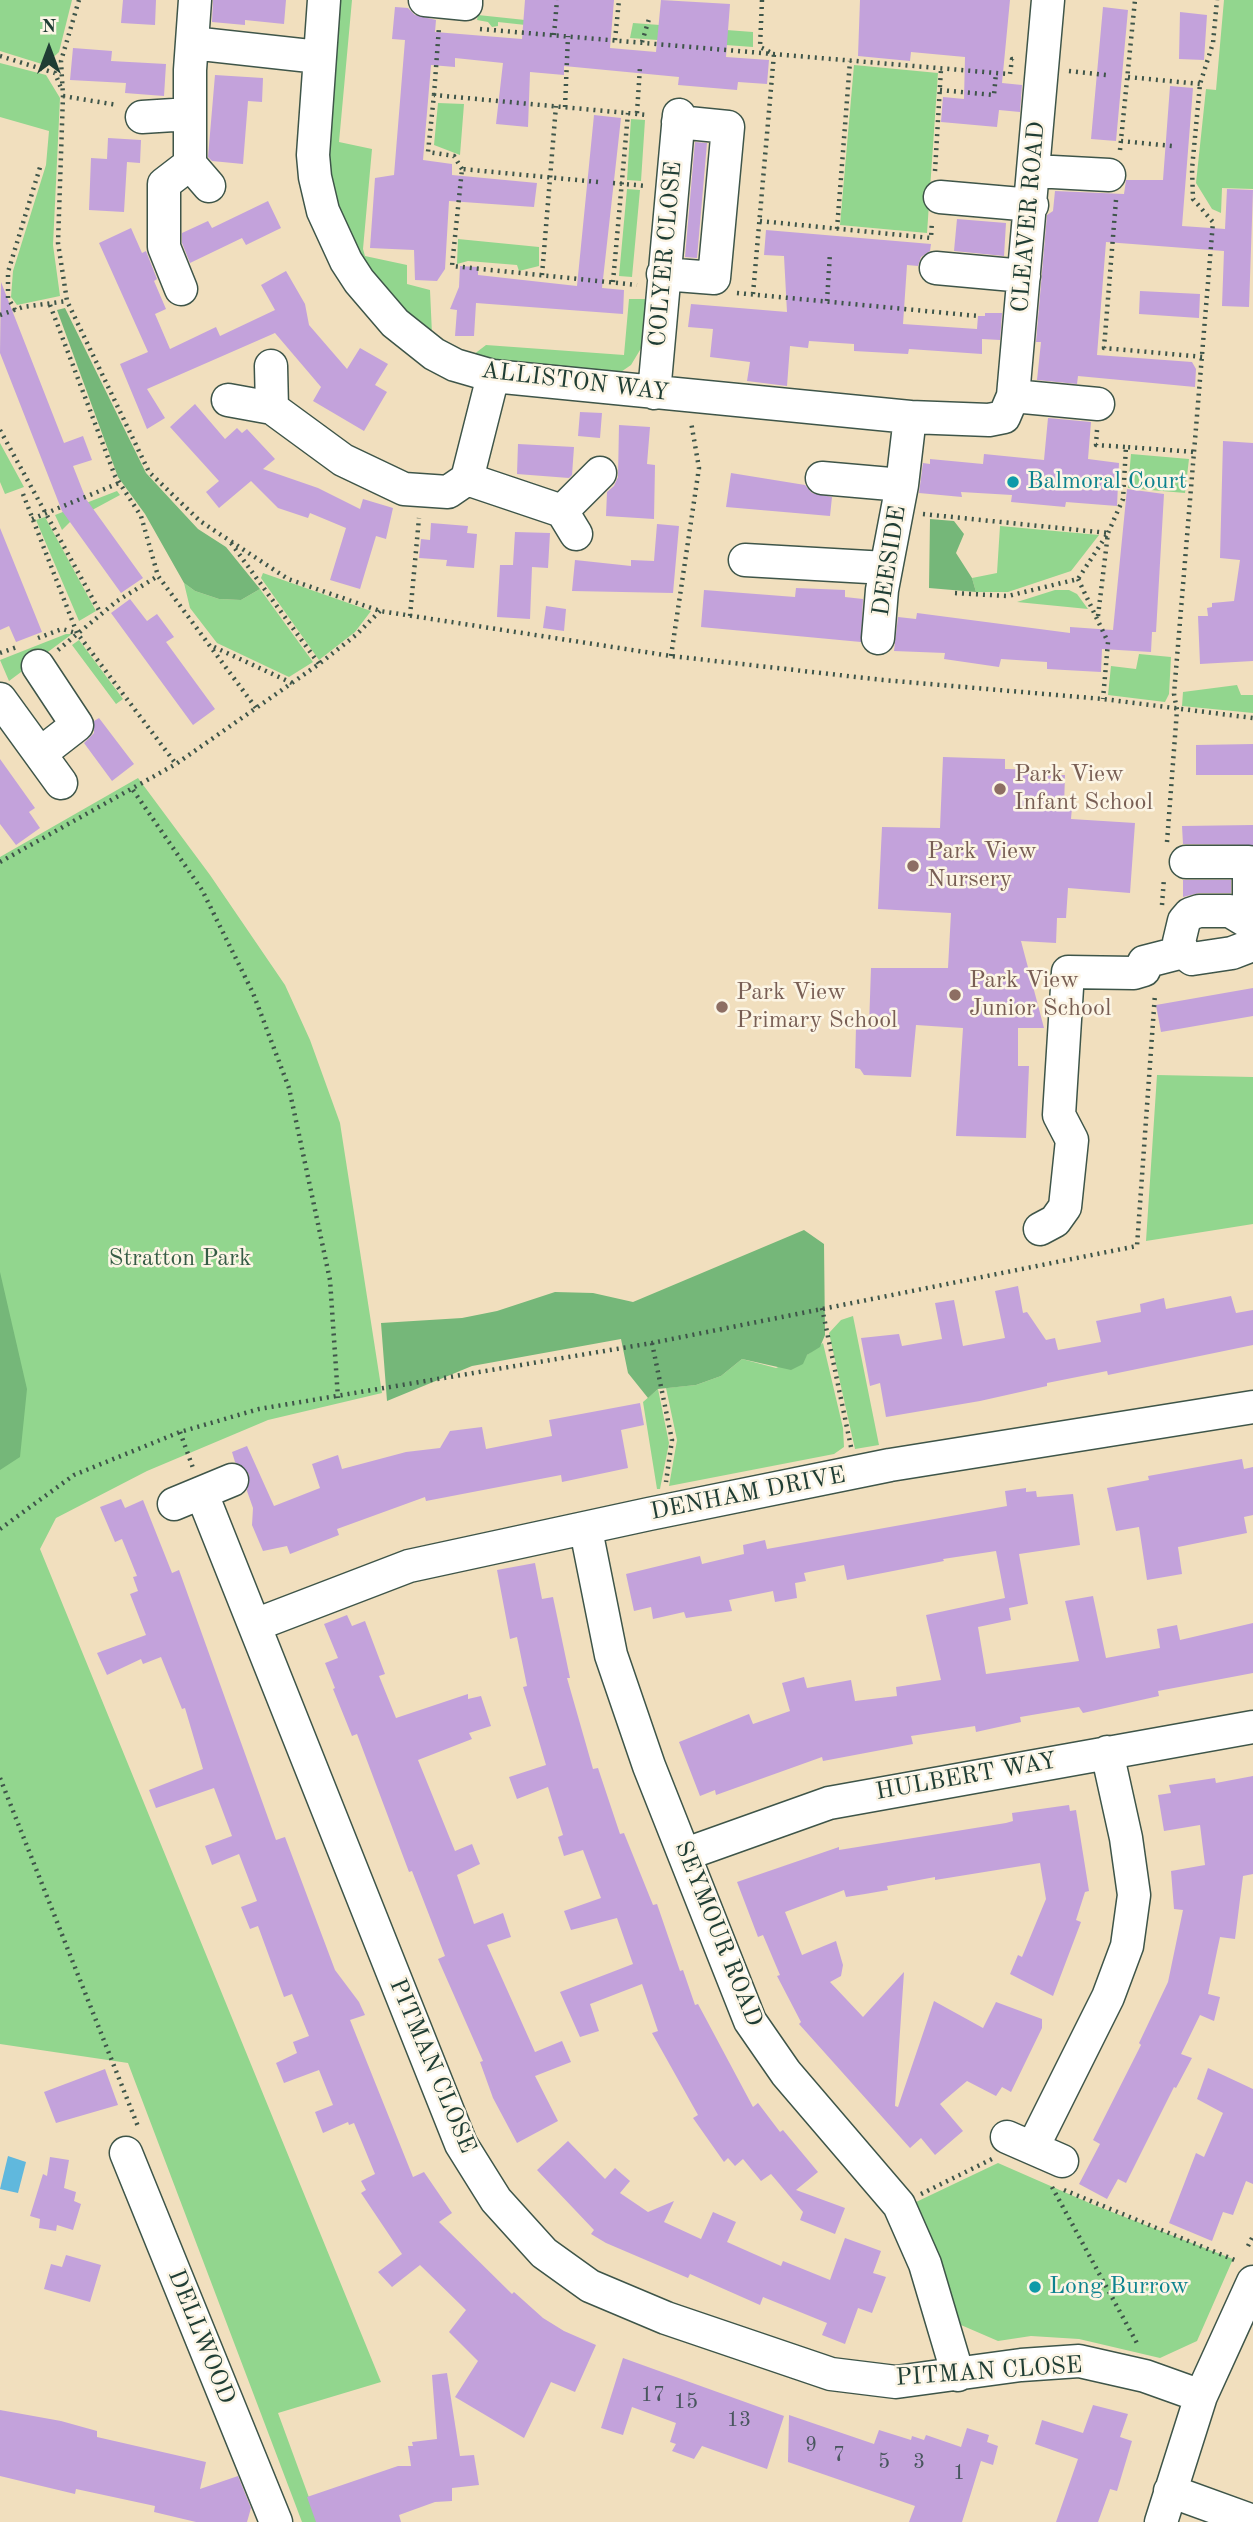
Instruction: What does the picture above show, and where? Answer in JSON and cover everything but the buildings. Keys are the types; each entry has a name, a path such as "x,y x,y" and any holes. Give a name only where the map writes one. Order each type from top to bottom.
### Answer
{"street":[{"path":"181,289 164,247 164,184 200,175 190,114 195,0"},
{"name":"ALLISTON WAY","path":"324,0 315,177 330,228 346,261 374,300 412,337 455,365 493,376 910,417 989,420 1004,417 1013,396"},
{"name":"CLEAVER ROAD","path":"1013,396 1032,205 1040,65 1048,0"},
{"path":"192,43 319,57"},
{"path":"142,117 190,114"},
{"path":"662,281 714,278 728,127 668,117"},
{"name":"COLYER CLOSE","path":"654,393 662,281 668,117"},
{"path":"1034,171 1115,172"},
{"path":"936,197 1032,205"},
{"path":"936,268 1024,276"},
{"path":"271,366 272,408"},
{"path":"228,400 272,408 343,460 404,489 422,493 448,492 467,479 493,376"},
{"path":"1013,396 1098,404"},
{"name":"DEESIDE","path":"878,638 886,568 900,498 910,417"},
{"path":"467,479 569,522 600,473"},
{"name":"DEESIDE","path":"822,478 900,498"},
{"path":"745,560 886,568"},
{"path":"38,666 77,725 41,754"},
{"path":"0,699 61,783"},
{"path":"1172,860 1249,862 1250,929 1232,953 1192,959 1183,951 1180,932 1191,914 1230,911 1250,929"},
{"path":"1040,1228 1055,1221 1065,1207 1072,1140 1059,1115 1068,972 1134,973 1144,970 1144,962 1183,951"},
{"name":"DENHAM DRIVE","path":"254,1625 409,1566 890,1465 1253,1407"},
{"path":"188,1499 232,1480"},
{"name":"PITMAN CLOSE","path":"188,1499 254,1625 461,2144 496,2200 544,2253 602,2291 666,2318 831,2374 896,2382 1021,2365 1079,2361 1157,2380 1201,2396"},
{"name":"SEYMOUR ROAD","path":"586,1530 611,1655 649,1766 750,2021 786,2073 899,2205 925,2264 958,2375"},
{"name":"HULBERT WAY","path":"686,1854 830,1802 1253,1727"},
{"path":"1062,2161 1020,2142 1108,1997 1127,1946 1133,1895 1126,1838 1107,1752"},
{"name":"DELLWOOD","path":"126,2153 276,2522"},
{"path":"1161,2522 1201,2396 1247,2272"},
{"path":"1170,2491 1253,2521"}],"path":[{"path":"79,0 61,61 63,96 58,243 67,301 149,472 200,521 288,579 380,611 671,656 883,680 1103,699 1253,718"},
{"path":"554,35 557,0"},
{"path":"615,40 619,0"},
{"path":"762,0 760,47 774,54"},
{"path":"1135,0 1121,141 1115,172 1104,348 1203,357"},
{"path":"1163,917 1172,860 1177,710 1174,694 1213,222 1193,199 1192,169 1200,84 1213,43 1217,0"},
{"path":"662,281 613,282 452,266 462,169 454,156 428,152 434,96 450,14 554,35 1010,74 1012,59 1106,75"},
{"path":"642,42 649,19"},
{"path":"565,107 568,36"},
{"path":"753,294 774,54"},
{"path":"0,56 55,72 63,96"},
{"path":"837,229 850,61"},
{"path":"637,113 640,68"},
{"path":"760,221 931,237 936,197 941,69"},
{"path":"940,90 994,95 996,73"},
{"path":"1128,77 1200,84"},
{"path":"63,96 118,105 142,117"},
{"path":"434,96 668,117"},
{"path":"542,275 556,106"},
{"path":"613,282 628,113"},
{"path":"1121,141 1172,146"},
{"path":"15,310 8,298 8,272 41,164"},
{"path":"462,169 598,182"},
{"path":"827,302 830,253"},
{"path":"728,292 978,317"},
{"path":"0,315 67,301"},
{"path":"50,305 119,483 141,516 158,576 256,708"},
{"path":"671,656 699,468 690,431 692,408 698,396"},
{"path":"0,430 101,614"},
{"path":"953,593 1008,596 1078,579 1108,533 1123,499 1126,447 1196,452"},
{"path":"32,519 119,483"},
{"path":"410,616 422,493"},
{"path":"23,495 77,633 176,764"},
{"path":"900,498 1108,533"},
{"path":"1098,617 1108,533"},
{"path":"229,540 319,664"},
{"path":"77,633 158,576"},
{"path":"1078,579 1108,642 1103,699"},
{"path":"0,862 176,764 319,664 356,635 380,611"},
{"path":"210,645 293,683"},
{"path":"133,790 202,890 253,993 289,1088 330,1280 338,1398"},
{"path":"0,1529 74,1475 180,1432 259,1409 338,1398 652,1343 1138,1246 1155,989"},
{"path":"822,1308 852,1455"},
{"path":"652,1343 672,1440 665,1487"},
{"path":"180,1432 188,1499"},
{"path":"899,2205 997,2157 1020,2142"},
{"path":"1157,2380 1051,2184 1247,2272"},
{"path":"1248,2246 1253,2236"}],"green space":[{"path":"0,0 72,0 59,52 45,65 0,51"},
{"path":"337,0 352,0 339,142 372,149 363,249 365,256 407,265 407,284 430,290 432,334 393,306 367,275 346,231 331,179 326,130"},
{"path":"1224,0 1253,0 1253,189 1222,188 1221,213 1212,209 1196,183 1206,89 1216,90"},
{"path":"478,15 544,22 544,27 498,22 498,26 492,27 488,22 477,20"},
{"path":"633,23 753,32 753,47 630,38"},
{"path":"0,63 46,75 60,98 53,245 60,296 17,305 11,297 13,271 46,165 49,131 0,117"},
{"path":"854,65 938,73 927,233 840,225"},
{"path":"438,103 464,104 460,155 434,145"},
{"path":"631,119 645,120 641,181 627,180"},
{"path":"627,189 640,190 632,277 619,276"},
{"path":"458,239 539,247 539,266 519,271 517,265 468,261 457,264"},
{"path":"629,299 647,299 643,345 631,365 615,376 493,362 473,355 486,345 624,355"},
{"path":"65,308 146,473 198,529 226,547 260,589 241,600 219,599 195,591 184,583 145,514 118,477 57,310"},
{"path":"0,443 24,487 5,494 0,482"},
{"path":"1131,454 1189,459 1185,493 1128,488"},
{"path":"117,491 120,495 70,522 62,530 55,515"},
{"path":"45,517 96,611 79,621 36,520"},
{"path":"930,519 954,521 964,534 956,553 972,578 976,592 929,588"},
{"path":"1000,526 1099,535 1071,571 1008,592 976,592 972,578 997,573"},
{"path":"263,573 371,611 355,632 319,660 261,578"},
{"path":"184,583 195,591 219,599 241,600 260,589 313,662 289,677 217,643 190,608"},
{"path":"1055,590 1069,590 1077,594 1088,609 1017,602"},
{"path":"72,634 9,681 0,660"},
{"path":"79,640 123,699 116,704 72,645"},
{"path":"1139,654 1171,657 1169,694 1165,702 1108,695 1111,666 1136,669"},
{"path":"1237,685 1241,695 1253,695 1253,713 1182,706 1183,692"},
{"name":"Stratton Park","path":"138,778 210,875 285,985 310,1040 340,1123 382,1393 268,1420 147,1471 56,1518 40,1549 381,2382 278,2413 318,2522 302,2522 128,2063 0,2044 0,857"},
{"path":"1157,1075 1253,1077 1253,1224 1146,1241"},
{"path":"804,1230 824,1244 825,1335 820,1347 807,1355 803,1364 791,1370 742,1359 721,1376 696,1385 658,1389 648,1398 628,1373 621,1339 472,1366 387,1401 381,1323 462,1318 497,1311 555,1292 593,1293 633,1302"},
{"path":"0,1272 27,1389 20,1457 0,1470"},
{"path":"853,1316 879,1445 855,1449 829,1333 841,1320"},
{"path":"823,1343 843,1428 844,1447 834,1454 669,1486 677,1440 666,1388 696,1385 721,1376 742,1359 776,1368 807,1355"},
{"path":"658,1389 669,1443 660,1489 657,1489 643,1402"},
{"path":"998,2163 1094,2205 1233,2259 1197,2341 1160,2358 1079,2339 1031,2336 998,2341 954,2322 914,2203"}],"water":[{"path":"8,2156 26,2162 18,2193 0,2189"}],"place":[{"name":"Balmoral Court","path":"1013,482"},
{"name":"Park View Infant School","path":"1000,789"},
{"name":"Park View Nursery","path":"913,866"},
{"name":"Park View Junior School","path":"955,995"},
{"name":"Park View Primary School","path":"722,1007"},
{"name":"Long Burrow","path":"1035,2287"}]}
